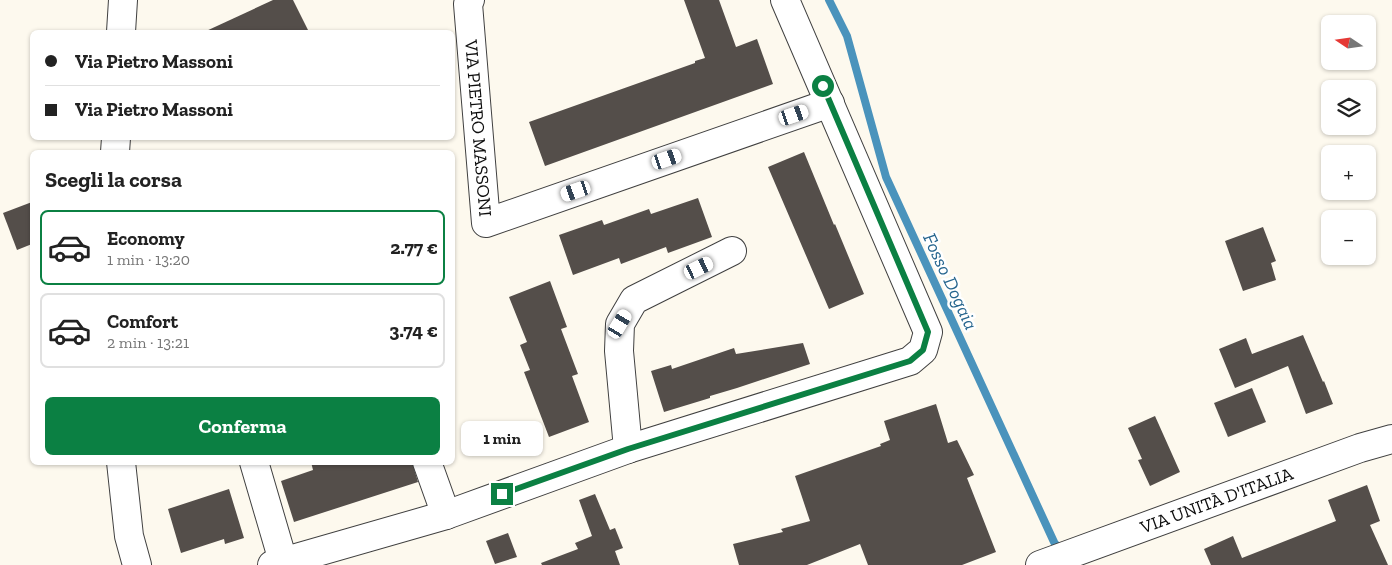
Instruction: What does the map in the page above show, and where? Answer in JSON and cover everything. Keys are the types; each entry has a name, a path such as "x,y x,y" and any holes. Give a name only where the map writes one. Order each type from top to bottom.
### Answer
{"street":[{"path":"121,30 123,0"},
{"name":"VIA PIETRO MASSONI","path":"470,0 468,4 486,222 830,102"},
{"path":"255,465 278,563 446,515 628,449 910,361 923,350 928,332 785,0"},
{"path":"628,449 619,351 620,324 634,300 732,252"},
{"name":"VIA UNITÀ D'ITALIA","path":"1040,565 1350,452 1392,439"},
{"path":"120,465 129,536 137,565"},
{"path":"428,465 446,515"}],"building":[{"path":"273,0 293,0 308,30 208,30"},
{"path":"684,0 719,0 736,47 757,39 773,84 545,166 529,122 705,58"},
{"path":"804,152 864,294 829,309 768,167"},
{"path":"698,198 712,237 668,253 666,247 621,264 619,258 573,275 559,235 602,220 604,225 649,209 651,214"},
{"path":"30,203 30,245 17,250 3,213"},
{"path":"1263,227 1276,261 1271,263 1276,280 1243,291 1225,241"},
{"path":"550,281 567,327 561,329 578,374 572,376 589,422 549,437 524,372 530,370 520,345 527,342 509,297"},
{"path":"1303,335 1333,404 1306,414 1288,366 1235,388 1219,349 1246,338 1252,354"},
{"path":"803,343 810,364 664,412 651,371 671,365 672,369 734,348 736,354"},
{"path":"1252,388 1266,422 1228,437 1214,403"},
{"path":"936,404 948,443 957,440 974,475 967,478 996,552 962,565 868,565 860,544 807,565 739,565 733,544 783,532 781,529 810,521 795,476 881,446 880,444 890,440 884,421"},
{"path":"1155,416 1180,472 1150,486 1138,460 1142,459 1128,428"},
{"path":"312,465 413,465 418,482 294,522 281,481 313,470"},
{"path":"1367,485 1380,521 1370,525 1388,565 1211,565 1204,549 1233,536 1242,558 1336,521 1328,500"},
{"path":"229,489 244,538 225,544 224,539 181,553 168,509"},
{"path":"595,494 610,530 615,528 623,548 615,551 620,565 542,565 541,563 578,549 575,543 592,536 579,500"},
{"path":"508,533 517,557 495,564 486,541"}],"waterway":[{"name":"Fosso Dogaia","path":"829,0 847,36 886,177 1054,542 1061,552"}],"route":[{"path":"502,494 628,449 910,361 923,350 928,332 823,86"}]}
